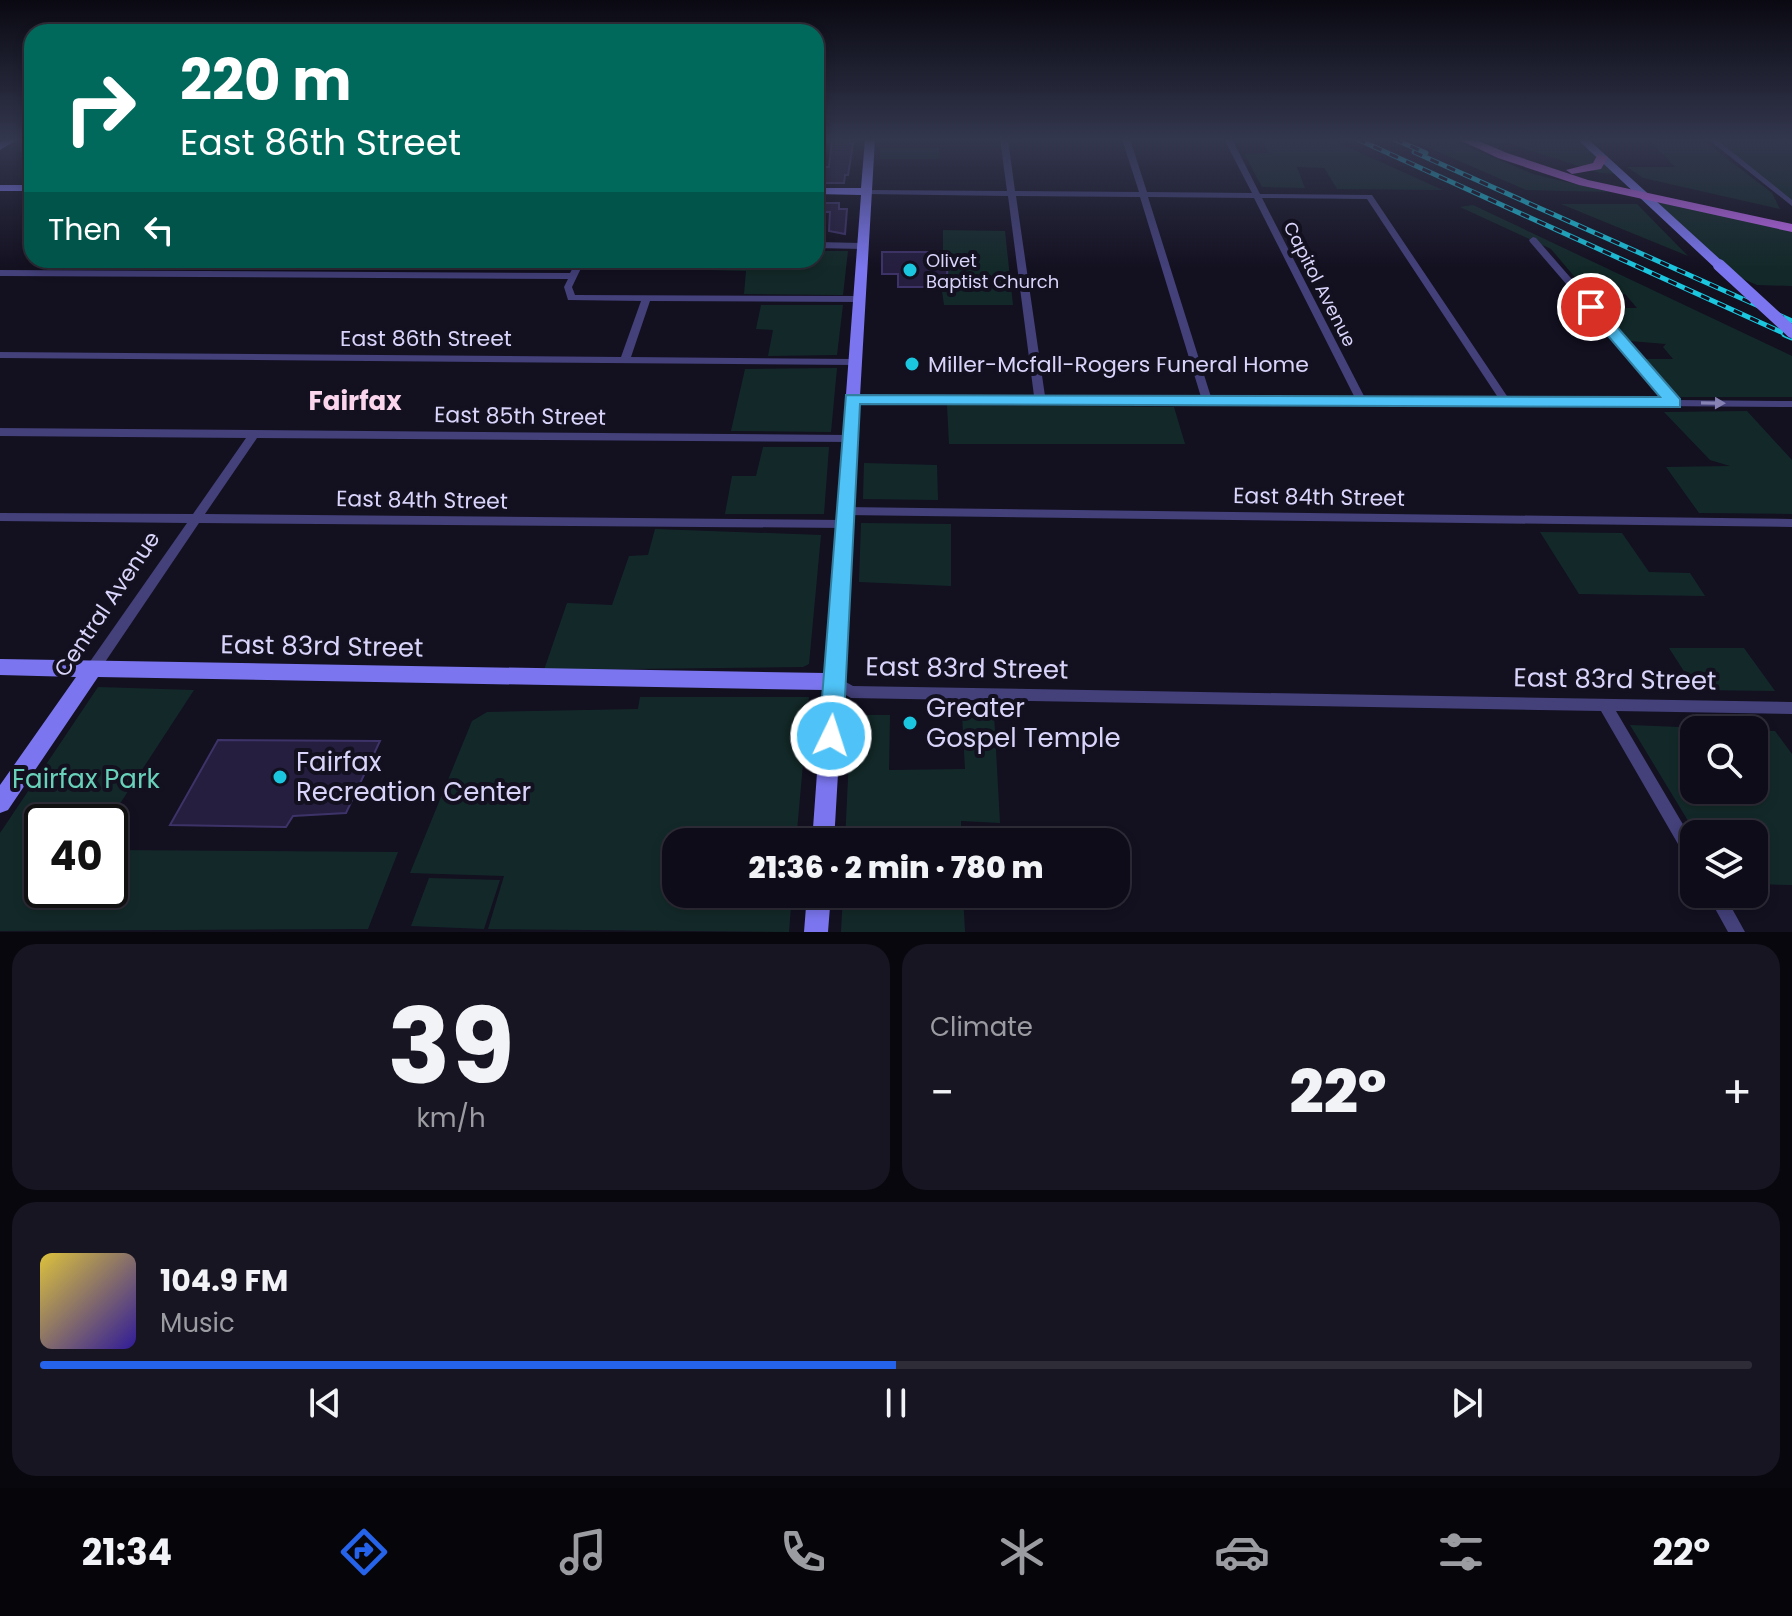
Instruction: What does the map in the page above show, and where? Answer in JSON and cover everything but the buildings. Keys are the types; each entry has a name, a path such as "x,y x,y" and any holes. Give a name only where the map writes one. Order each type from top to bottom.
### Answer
{"main road":[{"path":"1596,182 1792,228"},
{"path":"1622,182 1792,220"}],"street":[{"path":"824,828 867,182"},
{"path":"1010,182 1040,399"},
{"path":"1139,182 1207,399"},
{"name":"Capitol Avenue","path":"1250,182 1361,400"},
{"path":"1629,182 1792,332"},
{"path":"1767,182 1791,201"},
{"path":"0,188 24,188"},
{"path":"824,191 1369,197 1506,402"},
{"path":"1533,240 1674,403"},
{"path":"824,245 862,246"},
{"path":"577,268 567,294 581,298 858,299"},
{"path":"0,273 573,276"},
{"path":"625,360 647,298"},
{"name":"East 86th Street","path":"0,355 853,362"},
{"path":"852,398 1792,404"},
{"name":"East 85th Street","path":"0,432 849,439"},
{"name":"Central Avenue","path":"0,803 255,433"},
{"name":"East 84th Street","path":"0,517 1792,523"},
{"name":"East 83rd Street","path":"0,667 835,682 851,692 1792,708"},
{"path":"1605,705 1680,834"},
{"path":"816,932 818,908"},
{"path":"1723,908 1737,932"}],"green space":[{"path":"1260,182 1303,182 1305,188 1262,187"},
{"path":"1333,182 1426,182 1443,190 1337,189"},
{"path":"1509,182 1569,182 1609,192 1526,190"},
{"path":"1663,182 1758,182 1772,193 1780,209"},
{"path":"1767,182 1792,182 1792,200"},
{"path":"1644,196 1792,228 1792,286 1757,285 1727,272"},
{"path":"1561,204 1637,204 1688,256"},
{"path":"1473,205 1792,356 1792,397 1680,397 1646,359 1673,359 1663,347 1666,344 1630,341 1602,308 1637,308 1625,294 1589,294 1551,249 1460,207"},
{"path":"943,230 1005,231 1013,305 944,305 940,277 947,276 940,267 949,267 948,252 943,250"},
{"path":"824,251 848,251 843,295 744,294 746,271 708,270 824,268"},
{"path":"761,305 843,305 837,355 768,356 773,330 756,329"},
{"path":"837,368 831,432 731,431 745,369"},
{"path":"947,405 1174,407 1185,444 949,444"},
{"path":"1747,411 1792,460 1792,514 1699,513 1666,467 1730,466 1710,460 1664,412"},
{"path":"763,447 829,447 824,514 725,514 732,476 756,476"},
{"path":"864,463 937,465 938,500 863,499"},
{"path":"861,523 951,524 951,586 859,582"},
{"path":"655,529 821,535 809,664 803,667 544,670 567,603 612,605 629,556 648,555"},
{"path":"1540,532 1622,533 1649,572 1690,573 1705,596 1579,594"},
{"path":"1669,648 1744,648 1775,691 1696,690"},
{"name":"Fairfax Park","path":"98,687 194,690 120,804 24,804 24,908 128,908 128,850 398,852 368,929 0,931 0,833"},
{"path":"640,697 809,697 797,828 662,828 662,908 791,908 789,932 488,929 504,876 410,873 472,721 487,712 638,709"},
{"path":"962,714 994,714 1000,823 961,821 961,828 846,828 851,715 890,715 889,770 965,769"},
{"path":"1630,725 1680,727 1680,804 1768,804 1768,731 1775,731 1792,754 1792,885 1768,884 1768,820 1688,820"},
{"path":"429,878 500,880 484,929 411,926"},
{"path":"842,908 964,908 965,932 841,932"}],"railway":[{"path":"1453,182 1790,336"},
{"path":"1482,182 1792,321"},
{"path":"1785,334 1792,337"}],"place":[{"name":"Olivet Baptist Church","path":"910,270"},
{"name":"Miller-Mcfall-Rogers Funeral Home","path":"912,364"},
{"name":"Greater Gospel Temple","path":"910,723"},
{"name":"Fairfax Recreation Center","path":"280,777"}],"district":[{"name":"Fairfax","path":"355,401"}],"route":[{"path":"831,736 852,398 1674,403 1591,307"}]}
